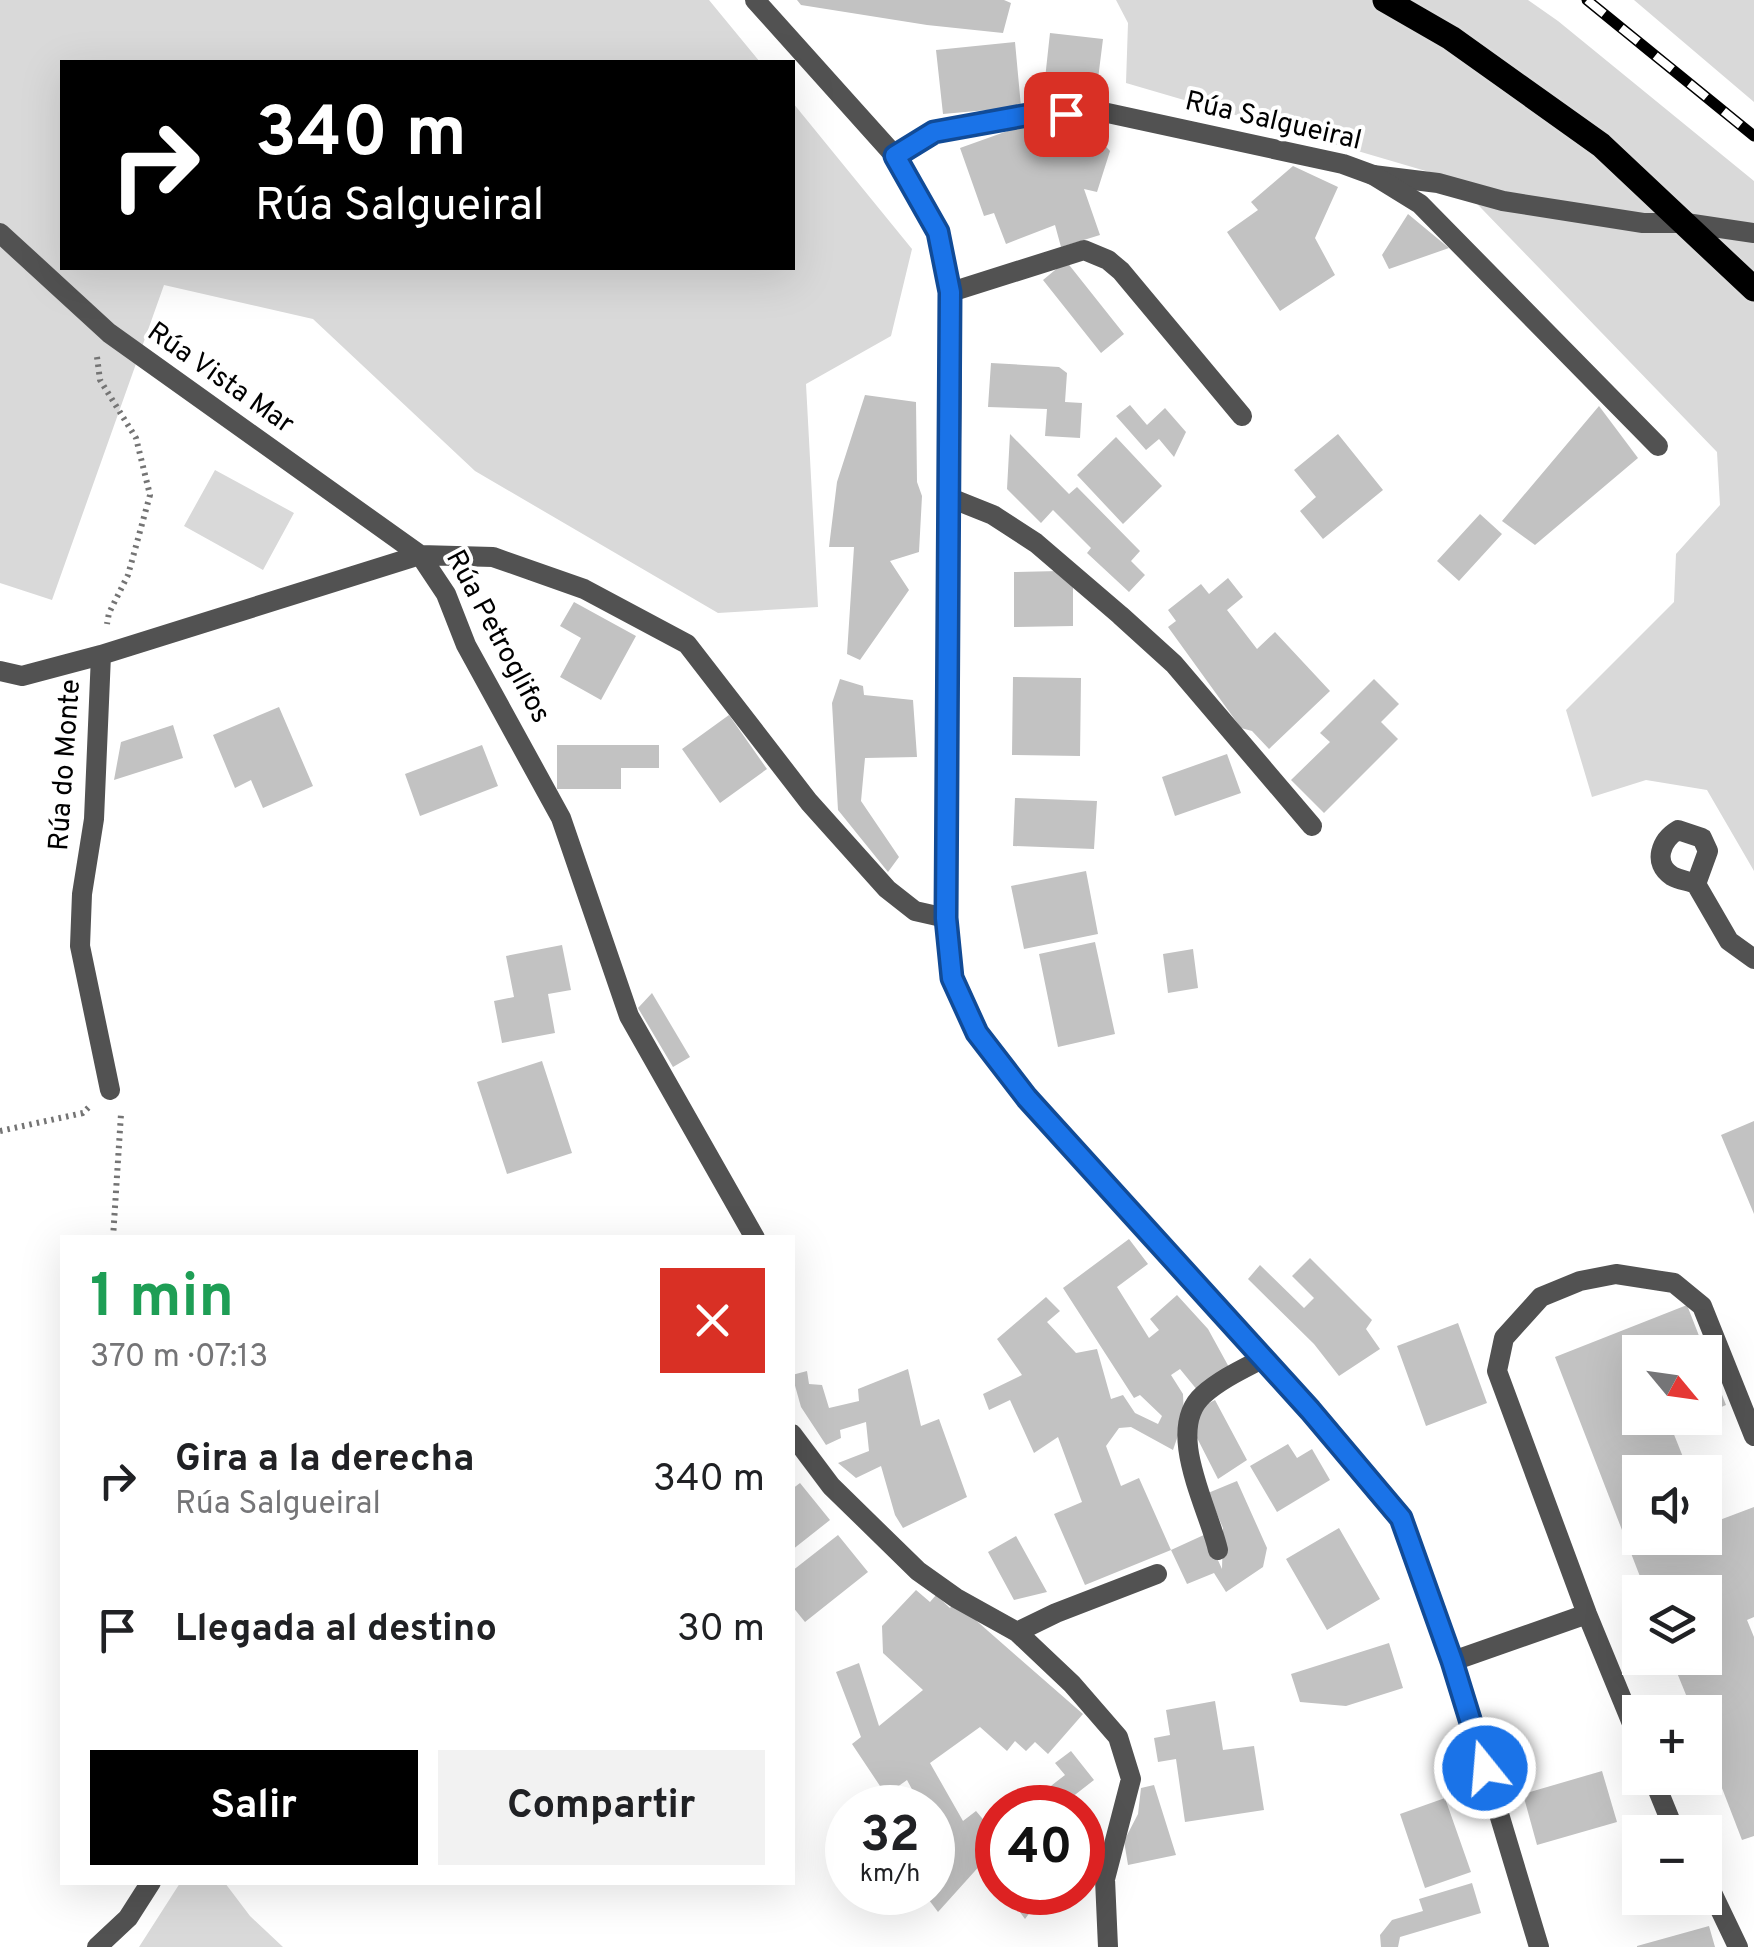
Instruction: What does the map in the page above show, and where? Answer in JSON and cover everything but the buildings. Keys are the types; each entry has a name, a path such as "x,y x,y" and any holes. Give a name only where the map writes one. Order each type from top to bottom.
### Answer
{"main road":[{"path":"1384,0 1451,38 1601,145 1754,289"}],"street":[{"path":"755,0 895,156 938,232 950,292 946,918 952,978 977,1033 1027,1098 1264,1358 1401,1518 1452,1661 1539,1947"},
{"name":"Rúa Salgueiral","path":"895,156 934,132 1028,115 1104,112 1343,164 1373,174 1420,204 1658,446"},
{"path":"1373,174 1610,218 1686,223 1754,234"},
{"name":"Rúa Vista Mar","path":"0,233 109,333 420,555"},
{"path":"950,292 1059,256 1084,250 1096,255 1121,271 1242,416"},
{"path":"948,497 993,515 1036,543 1120,615 1174,664 1312,826"},
{"name":"Rúa do Monte","path":"110,1090 80,946 82,894 94,819 101,655 420,555"},
{"name":"Rúa Petroglifos","path":"420,555 493,557 584,589 687,644 809,802 887,889 916,911 946,918"},
{"name":"Rúa Petroglifos","path":"420,555 446,594 466,645 561,818 629,1016 752,1235"},
{"path":"0,671 22,676 101,655"},
{"path":"1696,884 1728,941 1754,959"},
{"path":"1622,1699 1497,1371 1504,1338 1541,1297 1580,1281 1616,1274 1674,1284 1702,1306 1754,1436"},
{"path":"1218,1550 1186,1449 1192,1412 1200,1397 1264,1358"},
{"path":"795,1438 831,1486 918,1570 956,1598 1017,1632 1072,1684 1118,1737 1131,1780 1105,1879 1108,1947"},
{"path":"1017,1632 1157,1574"},
{"path":"1452,1661 1587,1614"},
{"path":"96,1947 128,1918 149,1885"},
{"path":"1722,1914 1738,1947"}],"path":[{"path":"101,655 109,613 128,575 150,495 136,438 100,380 97,355 109,333"},
{"path":"0,1131 83,1113 110,1090 120,1102 112,1235"}],"shaded area":[{"path":"0,0 709,0 758,60 60,60 60,270 795,270 795,105 912,249 891,336 806,384 818,607 718,613 475,471 313,319 164,285 52,600 0,583"},
{"path":"1116,0 1528,0 1754,181 1754,871 1707,790 1646,780 1592,797 1566,710 1674,602 1676,554 1720,505 1717,452 1453,179 1126,83 1128,23"},
{"path":"1634,0 1754,0 1754,102"},
{"path":"215,470 294,513 263,570 184,526"},
{"path":"179,1885 227,1885 250,1916 283,1947 139,1947"}],"railway":[{"path":"1587,0 1754,136"}],"route":[{"path":"1066,114 1028,115 934,132 895,156 938,232 950,292 946,918 952,978 977,1033 1027,1098 1310,1410 1401,1518 1485,1768"}]}
